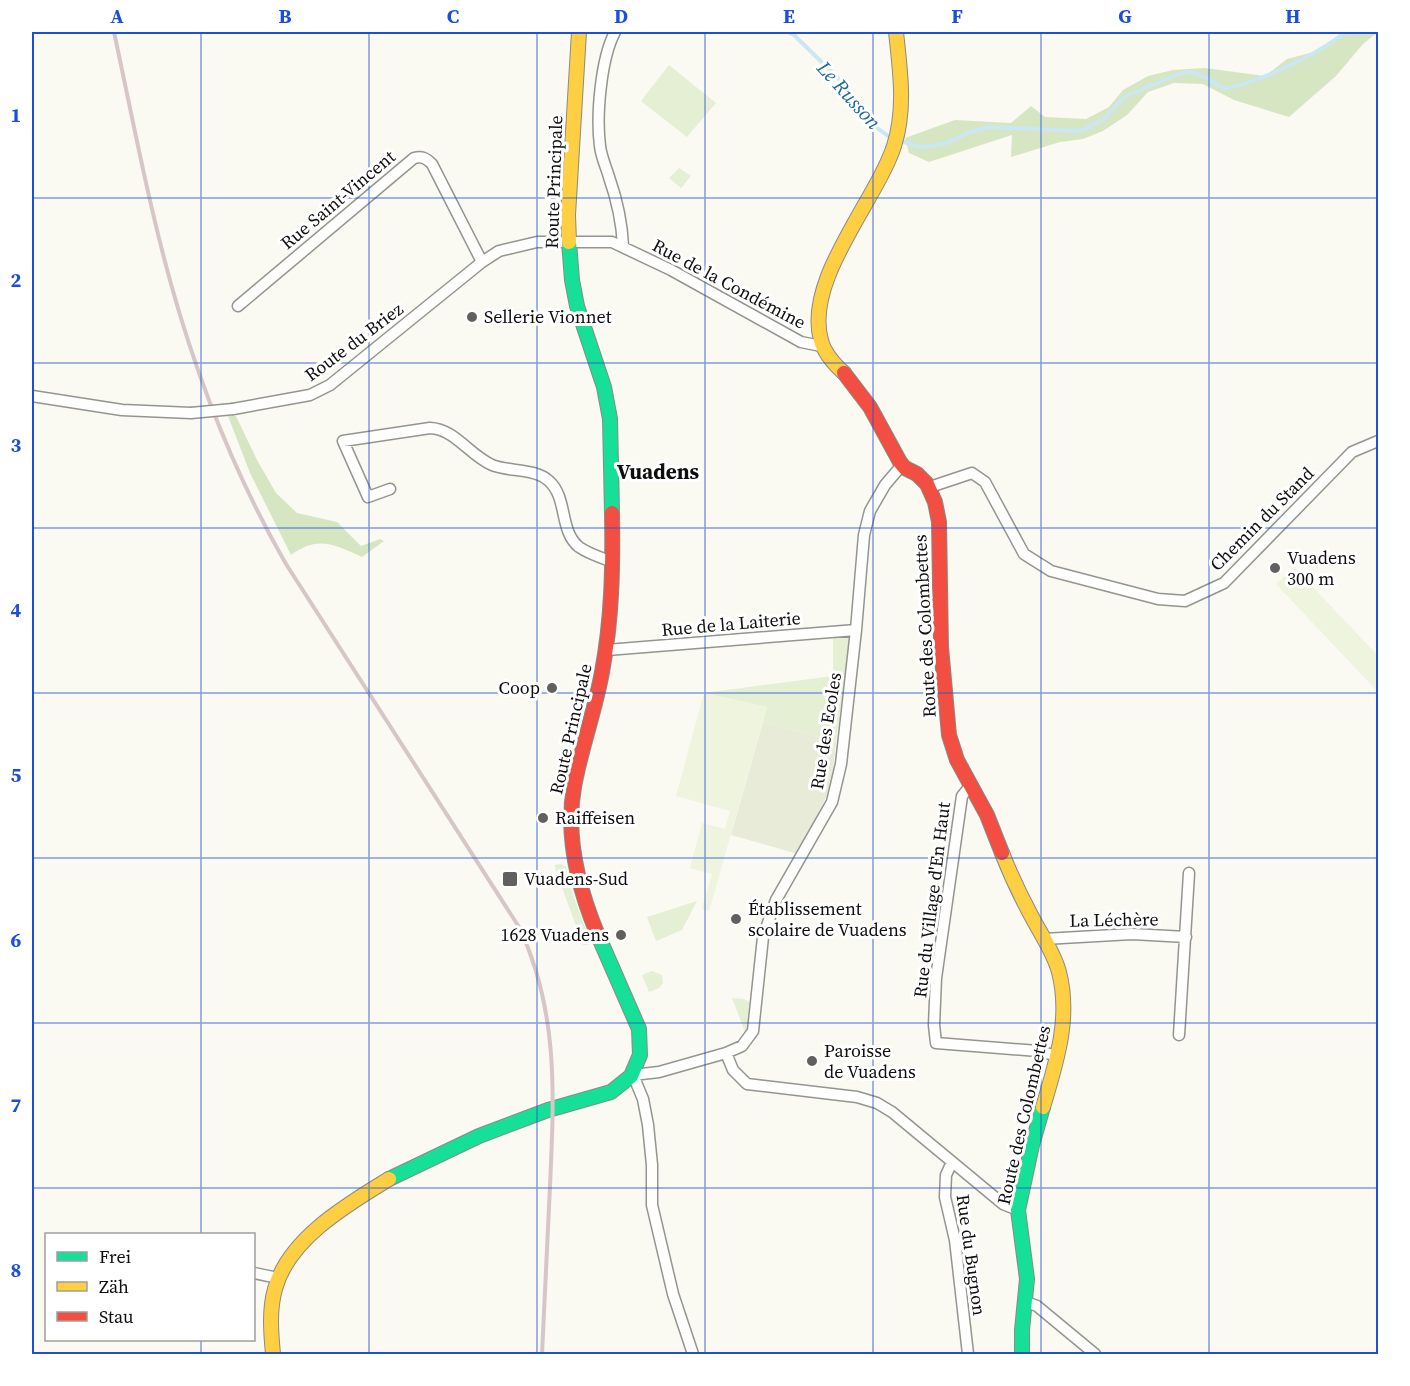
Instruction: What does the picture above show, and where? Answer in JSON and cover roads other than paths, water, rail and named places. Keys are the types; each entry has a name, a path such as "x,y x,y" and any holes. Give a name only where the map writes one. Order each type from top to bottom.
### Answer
{"main road":[{"name":"Route Principale","path":"579,32 568,242 573,288 579,314 609,409 613,562 607,650 594,712 579,764 572,802 571,823 576,869 587,904 638,1025 641,1051 633,1075"},
{"path":"896,32 902,99 898,132 882,175 831,269 819,312 821,346 858,390 902,465 918,474 930,487"},
{"name":"Route des Colombettes","path":"930,487 939,522 941,647 949,735 970,786 987,815 1022,902 1044,939 1059,972 1064,996 1063,1029 1058,1056 1032,1145 1018,1210 1027,1279 1022,1354"},
{"path":"273,1354 272,1312 278,1278 295,1250 314,1229 349,1203 433,1156 553,1108 616,1090 633,1075"}],"street":[{"path":"615,32 604,62 600,147 616,197 622,246"},
{"name":"Rue Saint-Vincent","path":"238,306 414,158 420,156 427,158 432,164 482,262"},
{"name":"Rue de la Condémine","path":"568,242 604,241 622,246 700,285 801,342 821,346"},
{"name":"Route du Briez","path":"32,396 122,410 191,413 233,409 310,395 330,385 482,262 499,251 537,242 568,242"},
{"path":"390,489 368,497 343,441 430,428 442,430 490,464 548,480 559,497 566,525 574,541 584,549 613,562"},
{"name":"Chemin du Stand","path":"930,487 972,472 985,482 1024,554 1051,571 1158,599 1185,601 1224,583 1352,452 1378,441"},
{"name":"Rue des Ecoles","path":"726,1053 742,1046 753,1031 761,948 766,928 776,900 832,802 841,764 864,535 870,511 885,485 902,465"},
{"name":"Rue de la Laiterie","path":"607,650 856,630"},
{"name":"Rue du Village d'En Haut","path":"970,786 962,796 936,978 934,1025 936,1043 1038,1052 1058,1056"},
{"path":"1179,1035 1189,873"},
{"name":"La Léchère","path":"1044,939 1132,934 1186,937"},
{"path":"693,1354 673,1294 652,1205 652,1165 648,1125 643,1099 633,1075 658,1072 726,1053 733,1070 747,1084 857,1097 877,1104 892,1112 1003,1204 1018,1210"},
{"name":"Rue du Bugnon","path":"952,1162 946,1175 945,1197 955,1240 968,1354"},
{"path":"255,1273 278,1278"},
{"path":"1026,1302 1037,1306 1095,1354"}],"waterway":[{"name":"Le Russon","path":"788,32 794,35 837,77 873,125 891,138"},
{"name":"Le Russon","path":"898,140 920,147 930,146 947,143 967,133 988,127 1082,131 1105,118 1124,97 1181,73 1192,72 1225,89 1288,66 1346,32"}],"railway":[{"path":"114,32 171,284 193,356 235,463 286,564 519,927 532,959 547,1022 552,1087 542,1354"}],"place":[{"name":"Sellerie Vionnet","path":"472,317"},
{"name":"Vuadens 300 m","path":"1275,568"},
{"name":"Coop","path":"552,688"},
{"name":"Raiffeisen","path":"543,818"},
{"name":"Vuadens-Sud","path":"510,879"},
{"name":"Établissement scolaire de Vuadens","path":"736,919"},
{"name":"1628 Vuadens","path":"621,935"},
{"name":"Paroisse de Vuadens","path":"812,1061"}],"district":[{"name":"Vuadens","path":"658,472"}]}
